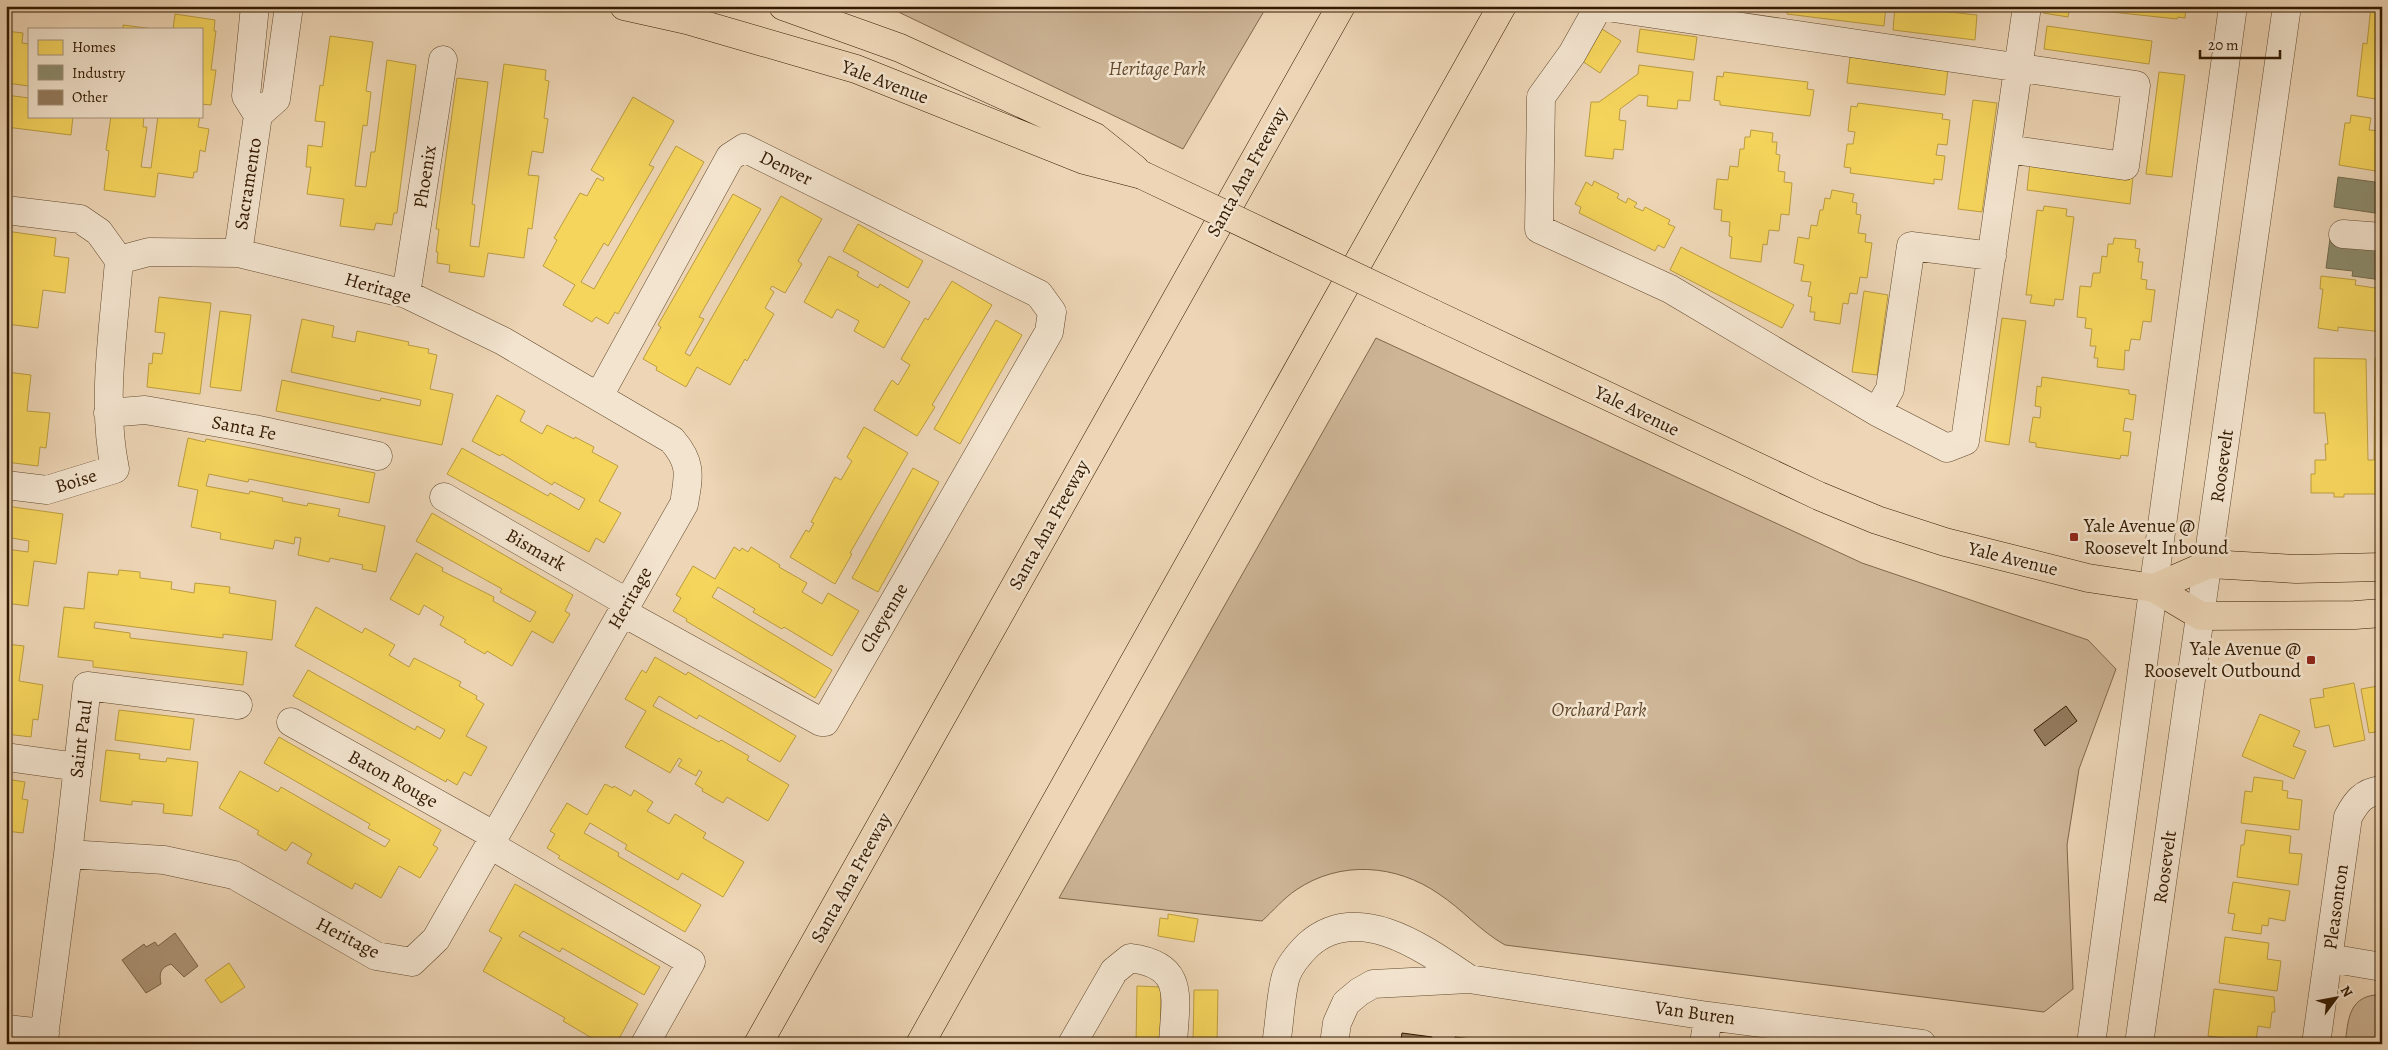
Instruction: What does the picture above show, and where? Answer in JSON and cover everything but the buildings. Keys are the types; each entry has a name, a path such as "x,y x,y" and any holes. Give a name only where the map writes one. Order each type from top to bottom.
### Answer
{"main road":[{"name":"Yale Avenue","path":"624,6 687,20 856,69 1084,160 1142,174 1731,456 1877,520 1944,542 2088,578 2154,588 2201,616"},
{"name":"Yale Avenue","path":"783,6 900,48 1095,137 1142,174"},
{"name":"Santa Ana Freeway","path":"758,1044 1341,6"},
{"path":"920,1044 1502,6"},
{"path":"2154,588 2209,564 2296,569 2382,567"},
{"path":"2201,616 2355,616 2382,613"}],"street":[{"name":"Sacramento","path":"255,6 246,96 258,115"},
{"name":"Sacramento","path":"238,253 258,115 276,99 289,6"},
{"path":"2007,149 2125,166 2136,85 2019,68 1600,6 1572,54 1541,97 1539,229 1670,289 1877,412 1947,448 1966,441 2007,149 2019,68 2028,6"},
{"path":"2091,1044 2233,6"},
{"name":"Roosevelt","path":"2139,1044 2209,564 2287,6"},
{"name":"Phoenix","path":"406,294 443,60"},
{"name":"Denver","path":"599,396 730,157 744,148 1039,294 1052,312"},
{"path":"6,210 80,219 99,232 119,260 108,412"},
{"path":"2343,234 2382,237"},
{"path":"1877,412 1890,389 1911,246 1992,256"},
{"name":"Heritage","path":"68,854 164,860 234,875 376,956 412,962 436,939 493,841 684,504 689,474 684,454 672,440 503,341 406,294 238,253 150,252 119,260"},
{"name":"Cheyenne","path":"625,608 821,722 825,722 1049,332 1052,312"},
{"name":"Santa Fe","path":"108,412 145,410 254,429 378,456"},
{"name":"Boise","path":"6,485 47,490 115,469 110,444 108,412"},
{"name":"Bismark","path":"444,496 625,608"},
{"name":"Saint Paul","path":"68,854 87,686 238,705"},
{"name":"Baton Rouge","path":"291,722 493,841 691,962 645,1044"},
{"path":"6,757 78,767"},
{"name":"Pleasonton","path":"2316,1044 2348,817 2357,801 2370,791 2382,790"},
{"path":"6,1029 44,1038 68,854"},
{"path":"1276,1044 1286,976 1297,955 1314,940 1327,932 1346,926 1391,932 1434,955 1469,979"},
{"path":"1072,1044 1114,971 1130,958 1149,961 1162,967 1171,978 1175,996 1173,1044"},
{"path":"2329,958 2382,967"},
{"path":"1334,1044 1337,1023 1346,1003 1358,992 1373,984 1469,979"},
{"name":"Van Buren","path":"1469,979 1708,1016 1922,1044"},
{"path":"1704,1044 1708,1016"}],"green space":[{"name":"Heritage Park","path":"886,6 1267,6 1183,149"},
{"name":"Orchard Park","path":"1376,338 1862,563 2088,640 2116,669 2079,769 2067,845 2073,989 2044,1012 1505,945 1487,933 1439,894 1422,884 1405,876 1368,870 1349,870 1313,880 1292,893 1262,921 1059,898"},
{"path":"2382,996 2382,1044 2345,1044 2349,1020 2354,1006 2366,997"}],"shaded area":[{"path":"175,933 198,966 184,977 171,964 165,967 161,971 161,984 146,993 122,960 144,944 146,947 155,942 158,946"}],"place":[{"name":"Yale Avenue @ Roosevelt Inbound","path":"2074,537"},
{"name":"Yale Avenue @ Roosevelt Outbound","path":"2311,660"}]}
